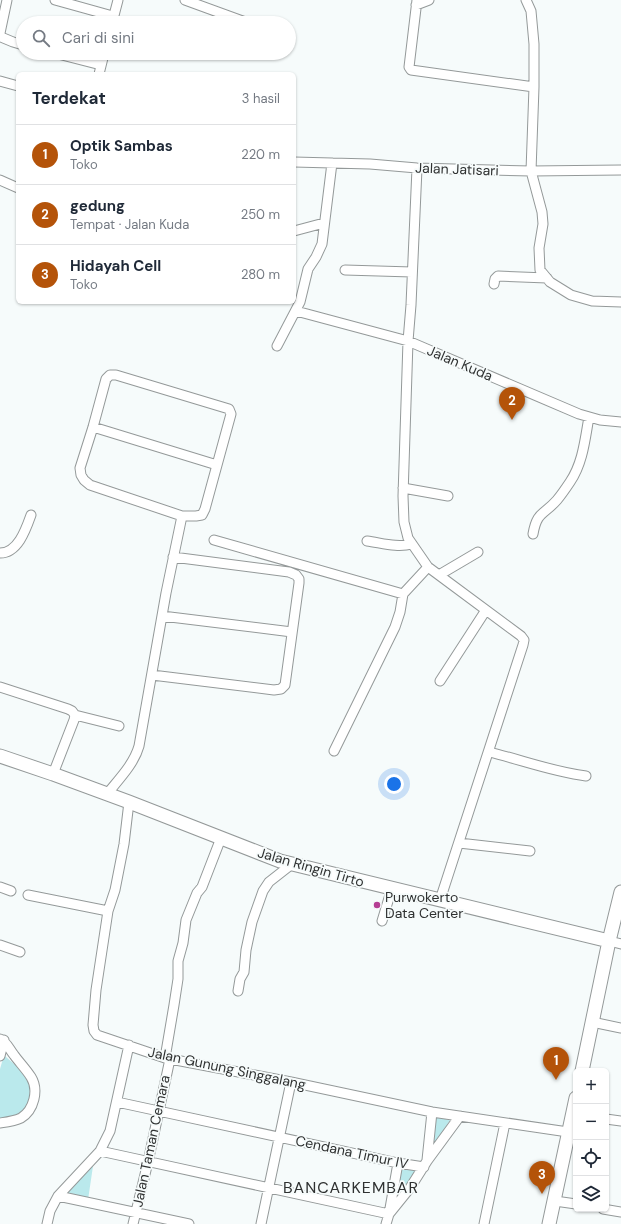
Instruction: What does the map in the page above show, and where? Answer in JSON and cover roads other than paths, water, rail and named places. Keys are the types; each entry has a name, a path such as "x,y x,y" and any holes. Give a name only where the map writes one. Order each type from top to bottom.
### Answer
{"street":[{"path":"7,0 0,33 1,37 16,43"},
{"path":"55,0 99,16"},
{"path":"111,16 113,0"},
{"path":"112,16 118,0"},
{"path":"185,0 229,16"},
{"path":"429,0 417,2 409,67 410,70 534,87"},
{"path":"526,0 531,11 534,44 531,172 543,224 539,248 540,270 550,282 570,295 592,301 621,302"},
{"path":"81,60 97,64 98,60"},
{"path":"99,72 102,60"},
{"path":"0,81 16,85"},
{"name":"Jalan Jatisari","path":"296,162 531,172 621,170"},
{"path":"277,346 300,302 308,269 322,244 332,163"},
{"path":"417,168 408,341 403,488 404,522 408,538 428,567 521,636 524,640 440,900"},
{"path":"0,180 16,187"},
{"path":"296,230 324,223"},
{"path":"345,270 412,272"},
{"path":"494,284 496,277 498,276 547,278"},
{"name":"Jalan Kuda","path":"296,311 408,341 579,414 600,420 621,422"},
{"path":"110,375 116,375 229,409 231,414 202,515 182,516 90,485 81,475 80,468 93,427 106,379 110,375"},
{"path":"533,534 534,525 539,516 556,501 571,480 582,457 589,417"},
{"path":"93,427 217,465"},
{"path":"403,488 448,496"},
{"path":"0,552 8,552 17,544 25,531 31,515"},
{"path":"107,794 137,755 173,556 182,516"},
{"path":"214,540 403,594"},
{"path":"367,541 391,546 407,546 412,544"},
{"path":"439,575 478,552"},
{"path":"152,675 274,690 281,689 285,685 299,583 296,575 289,572 173,556"},
{"path":"334,751 395,627 400,612 403,594 428,567"},
{"path":"440,681 486,610"},
{"path":"162,616 292,632"},
{"path":"0,687 68,709 75,715 118,726"},
{"path":"52,774 75,715"},
{"path":"489,752 523,761 537,767 586,776"},
{"name":"Jalan Ringin Tirto","path":"0,756 129,802 280,861 615,942"},
{"name":"Jalan Gunung Singgalang","path":"129,802 124,844 115,890 108,911 96,990 93,1025 94,1031 100,1037 167,1058 292,1082 432,1112 568,1132"},
{"name":"Jalan Taman Cemara","path":"133,1224 148,1162 158,1111 178,979 178,961 183,943 187,917 197,894 202,887 221,838"},
{"path":"459,843 530,851"},
{"path":"238,991 240,979 244,972 246,950 252,922 263,891 269,882 292,864"},
{"path":"0,887 11,891"},
{"path":"382,921 392,888"},
{"path":"583,1068 592,1022 615,942 621,892"},
{"path":"28,895 108,911"},
{"path":"0,946 20,952"},
{"path":"592,1022 621,1028"},
{"path":"0,1056 2,1040"},
{"path":"0,1123 21,1118 28,1113 35,1097 35,1085 32,1078 2,1040"},
{"path":"47,1224 50,1211 58,1196 100,1151 110,1131 129,1045"},
{"path":"261,1224 292,1082"},
{"name":"Cendana Timur IV","path":"117,1102 398,1164 425,1164"},
{"path":"425,1164 432,1112"},
{"path":"549,1224 568,1132 573,1115"},
{"path":"389,1214 410,1188 425,1164 460,1116"},
{"path":"609,1119 621,1121"},
{"path":"484,1224 505,1122"},
{"path":"100,1151 389,1214"},
{"path":"386,1224 398,1164"},
{"path":"58,1196 189,1224"},
{"path":"554,1201 573,1204"},
{"path":"609,1210 621,1212"}],"place":[{"name":"gedung","path":"512,420"},
{"name":"Purwokerto Data Center","path":"377,905"},
{"name":"Optik Sambas","path":"556,1080"},
{"name":"Hidayah Cell","path":"542,1194"}],"district":[{"name":"BANCARKEMBAR","path":"351,1187"}]}
